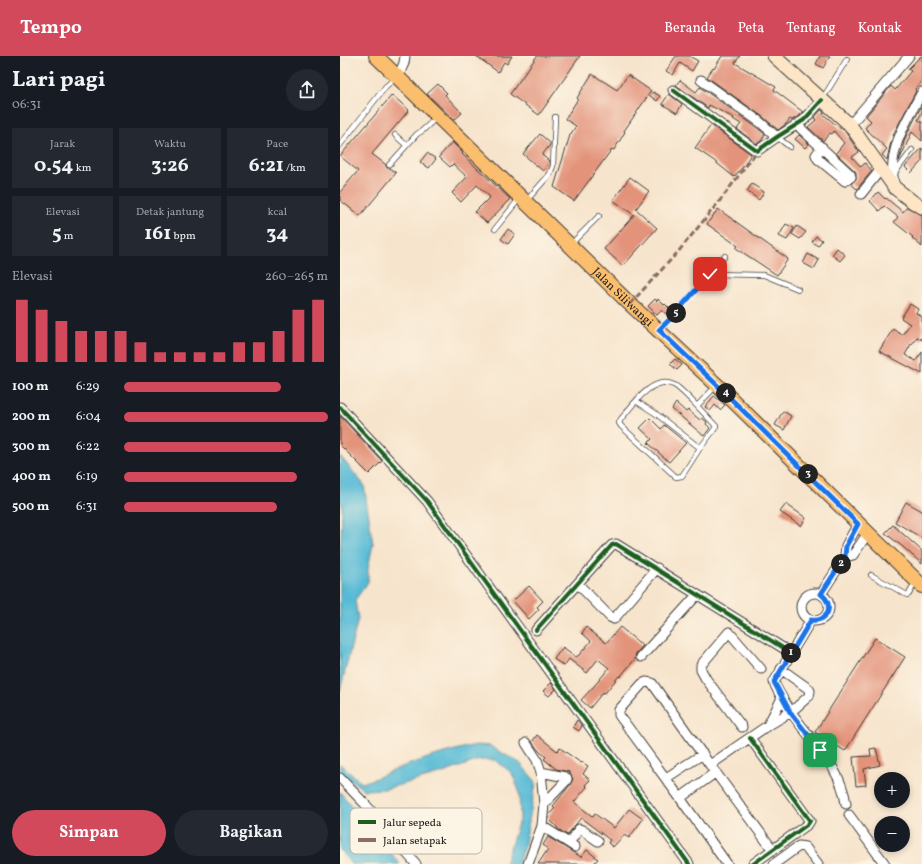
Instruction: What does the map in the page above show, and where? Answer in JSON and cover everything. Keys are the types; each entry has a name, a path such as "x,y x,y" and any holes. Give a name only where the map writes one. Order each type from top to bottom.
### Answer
{"main road":[{"name":"Jalan Siliwangi","path":"376,56 630,304 717,385 919,584"},
{"path":"774,56 850,125 889,178 913,202 922,207"}],"street":[{"path":"398,76 404,63 405,56"},
{"path":"850,125 909,56"},
{"path":"702,80 760,122 777,137"},
{"path":"673,90 757,151 804,120 822,100"},
{"path":"861,194 889,178 897,141 922,92"},
{"path":"797,125 822,147"},
{"path":"340,407 427,501 689,864"},
{"path":"845,557 853,555 863,529"},
{"path":"821,594 845,557 846,546 863,529"},
{"path":"536,630 612,545 616,544 657,568 696,595 791,653"},
{"path":"578,584 610,617 614,619 657,568"},
{"path":"809,594 821,594 828,601 829,610 823,618 818,621 806,618 802,612 802,600 809,594"},
{"path":"641,656 696,595"},
{"path":"739,620 704,661 701,665 701,670 742,728"},
{"path":"811,620 774,682 790,712 820,750 840,781 846,804"},
{"path":"730,632 761,669"},
{"path":"680,798 750,738 790,712 809,696 810,691 781,670"},
{"path":"727,864 618,713 642,684 646,682 652,682 713,769 773,850"},
{"path":"767,726 782,698"},
{"path":"750,738 810,821 753,864"},
{"path":"526,743 541,772 544,804 542,826 528,864"},
{"path":"666,778 703,754"},
{"path":"541,772 565,777 566,779 566,781 544,804"},
{"path":"340,778 369,808"},
{"path":"849,814 885,864"},
{"path":"542,826 572,845 579,829 598,841"},
{"path":"774,864 799,846 805,847 818,864"},
{"path":"408,854 416,864"}],"lane":[{"path":"822,100 847,59"},
{"path":"340,145 386,86 398,76"},
{"path":"389,164 417,134 438,116"},
{"path":"495,229 550,174 553,166 555,117"},
{"path":"395,135 406,145"},
{"path":"777,137 790,147"},
{"path":"889,178 912,150"},
{"path":"570,245 599,216"},
{"path":"659,330 725,256"},
{"path":"710,274 764,274 798,289"},
{"path":"658,384 674,384 697,406 716,426 682,476 676,477 619,423 647,389 658,384"},
{"path":"697,406 717,385"},
{"path":"636,401 656,414 700,448"},
{"path":"872,575 907,595 919,584"}],"water":[{"path":"340,456 364,485 373,544 368,568 368,582 355,600 358,619 340,691 340,576 342,504 340,500"},
{"path":"476,745 490,746 520,763 536,782 525,843 518,864 505,864 520,817 519,791 512,773 495,760 479,760 443,773 385,789 364,790 340,772 340,764 362,783 420,760"},
{"path":"340,792 353,808 350,808 350,854 392,854 400,864 351,864 340,850"}],"building":[{"path":"476,56 512,56 507,64 504,62 498,72"},
{"path":"537,56 580,56 539,115 510,94"},
{"path":"676,56 689,56 698,61 692,71 680,63 673,75 666,71"},
{"path":"722,56 740,56 735,63 776,87 774,90 803,112 792,120 790,119 778,130 763,117 707,77"},
{"path":"820,56 830,56 823,68 816,64"},
{"path":"921,56 922,81 915,89 916,91 894,133 887,160 882,155 887,149 865,128 871,121 866,116 891,86 895,90 911,71 908,69"},
{"path":"592,74 617,90 628,75 651,91 624,131 625,132 614,150 612,149 574,201 554,187 570,135 576,126 565,119"},
{"path":"680,80 696,92 700,87 756,127 765,134 761,141 757,144 737,129 741,124 733,119 734,118 709,105 708,108 676,85"},
{"path":"438,84 447,93 445,95 462,113 454,120 427,94"},
{"path":"653,92 660,96 657,101 650,96"},
{"path":"669,94 682,104 677,113 662,104"},
{"path":"392,95 409,110 372,154 385,164 387,168 390,168 396,173 360,216 340,200 340,192 358,171 340,156"},
{"path":"922,105 922,112 918,120 922,122 922,141 912,132 899,161 905,138"},
{"path":"821,110 824,112 823,114 844,130 859,152 852,157 861,167 865,163 872,171 857,189 851,184 856,179 856,172 836,153 844,143 834,131 832,134 830,133 823,141 808,127 816,120 814,118"},
{"path":"711,125 751,154 734,177 695,148"},
{"path":"540,134 550,143 542,155 549,161 543,171 523,154"},
{"path":"799,135 809,144 805,148 795,139"},
{"path":"452,142 463,153 462,154 510,199 487,223 475,212 490,197 477,185 461,202 452,193 467,177 453,164 450,167 439,157"},
{"path":"922,148 922,161 911,173 905,167"},
{"path":"427,153 436,159 429,168 420,162"},
{"path":"630,177 649,191 636,209 657,228 623,266 604,249 634,215 613,200"},
{"path":"752,184 764,192 759,200 747,191"},
{"path":"878,192 903,212 907,207 922,215 922,247 912,238 913,237 894,222 898,217 884,206 879,211 870,201"},
{"path":"718,209 788,259 777,275 736,248 738,246 707,224"},
{"path":"786,224 794,228 787,240 779,236"},
{"path":"797,226 806,232 800,239 792,234"},
{"path":"508,229 515,234 508,244 501,239"},
{"path":"816,236 822,240 818,246 812,242"},
{"path":"837,248 845,255 840,261 832,255"},
{"path":"808,254 819,260 814,269 803,263"},
{"path":"655,299 657,301 658,299 672,311 668,316 662,310 657,315 648,306"},
{"path":"910,304 918,309 916,313 922,317 922,340 917,337 905,355 916,361 922,352 922,374 879,351 893,329 902,335 910,324 901,318"},
{"path":"675,359 682,365 677,370 670,364"},
{"path":"714,396 725,405 720,410 715,405 710,411 705,407"},
{"path":"676,403 686,412 688,410 700,420 702,418 707,422 706,424 710,428 704,436 672,409"},
{"path":"783,411 791,416 784,430 775,425"},
{"path":"340,416 382,461 369,474 340,445"},
{"path":"650,418 661,429 664,425 686,443 669,462 648,443 652,439 640,428"},
{"path":"906,502 922,511 922,538 895,522"},
{"path":"786,504 806,518 801,526 780,512"},
{"path":"893,525 922,551 922,564 885,533"},
{"path":"529,586 543,601 537,607 539,609 529,619 513,601"},
{"path":"586,627 606,643 620,627 643,646 636,653 635,659 620,677 619,676 605,693 603,692 590,708 581,700 609,668 598,659 587,673 569,659 564,666 554,659 563,647 576,657 579,655 591,641 582,633"},
{"path":"875,638 905,657 845,751 815,732"},
{"path":"551,683 556,689 549,696 543,691"},
{"path":"577,720 582,726 579,731 573,727"},
{"path":"537,735 557,751 560,748 581,763 582,762 588,766 583,774 590,780 585,785 587,787 574,802 593,817 595,814 614,828 629,809 643,819 629,838 624,835 613,847 608,843 610,840 581,818 567,835 557,828 549,819 549,815 555,808 553,806 573,779 569,772 556,769 544,759 546,757 532,742"},
{"path":"876,748 880,765 864,769 866,785 856,786 853,757 871,756 870,749"},
{"path":"548,837 581,857 587,850 598,859 593,864 538,864 548,849 543,845"}],"marked path":[{"path":"630,304 678,252 722,198 757,151"}],"cycle path":[{"path":"673,90 757,151 804,120 822,100"},
{"path":"340,407 427,501 689,864"},
{"path":"536,630 612,545 616,544 791,653"},
{"path":"750,738 810,821 753,864"}],"route":[{"path":"710,274 659,330 858,524 845,548 845,557 821,594 826,598 829,604 829,610 826,616 821,620 811,620 774,682 790,712 820,750"}]}
